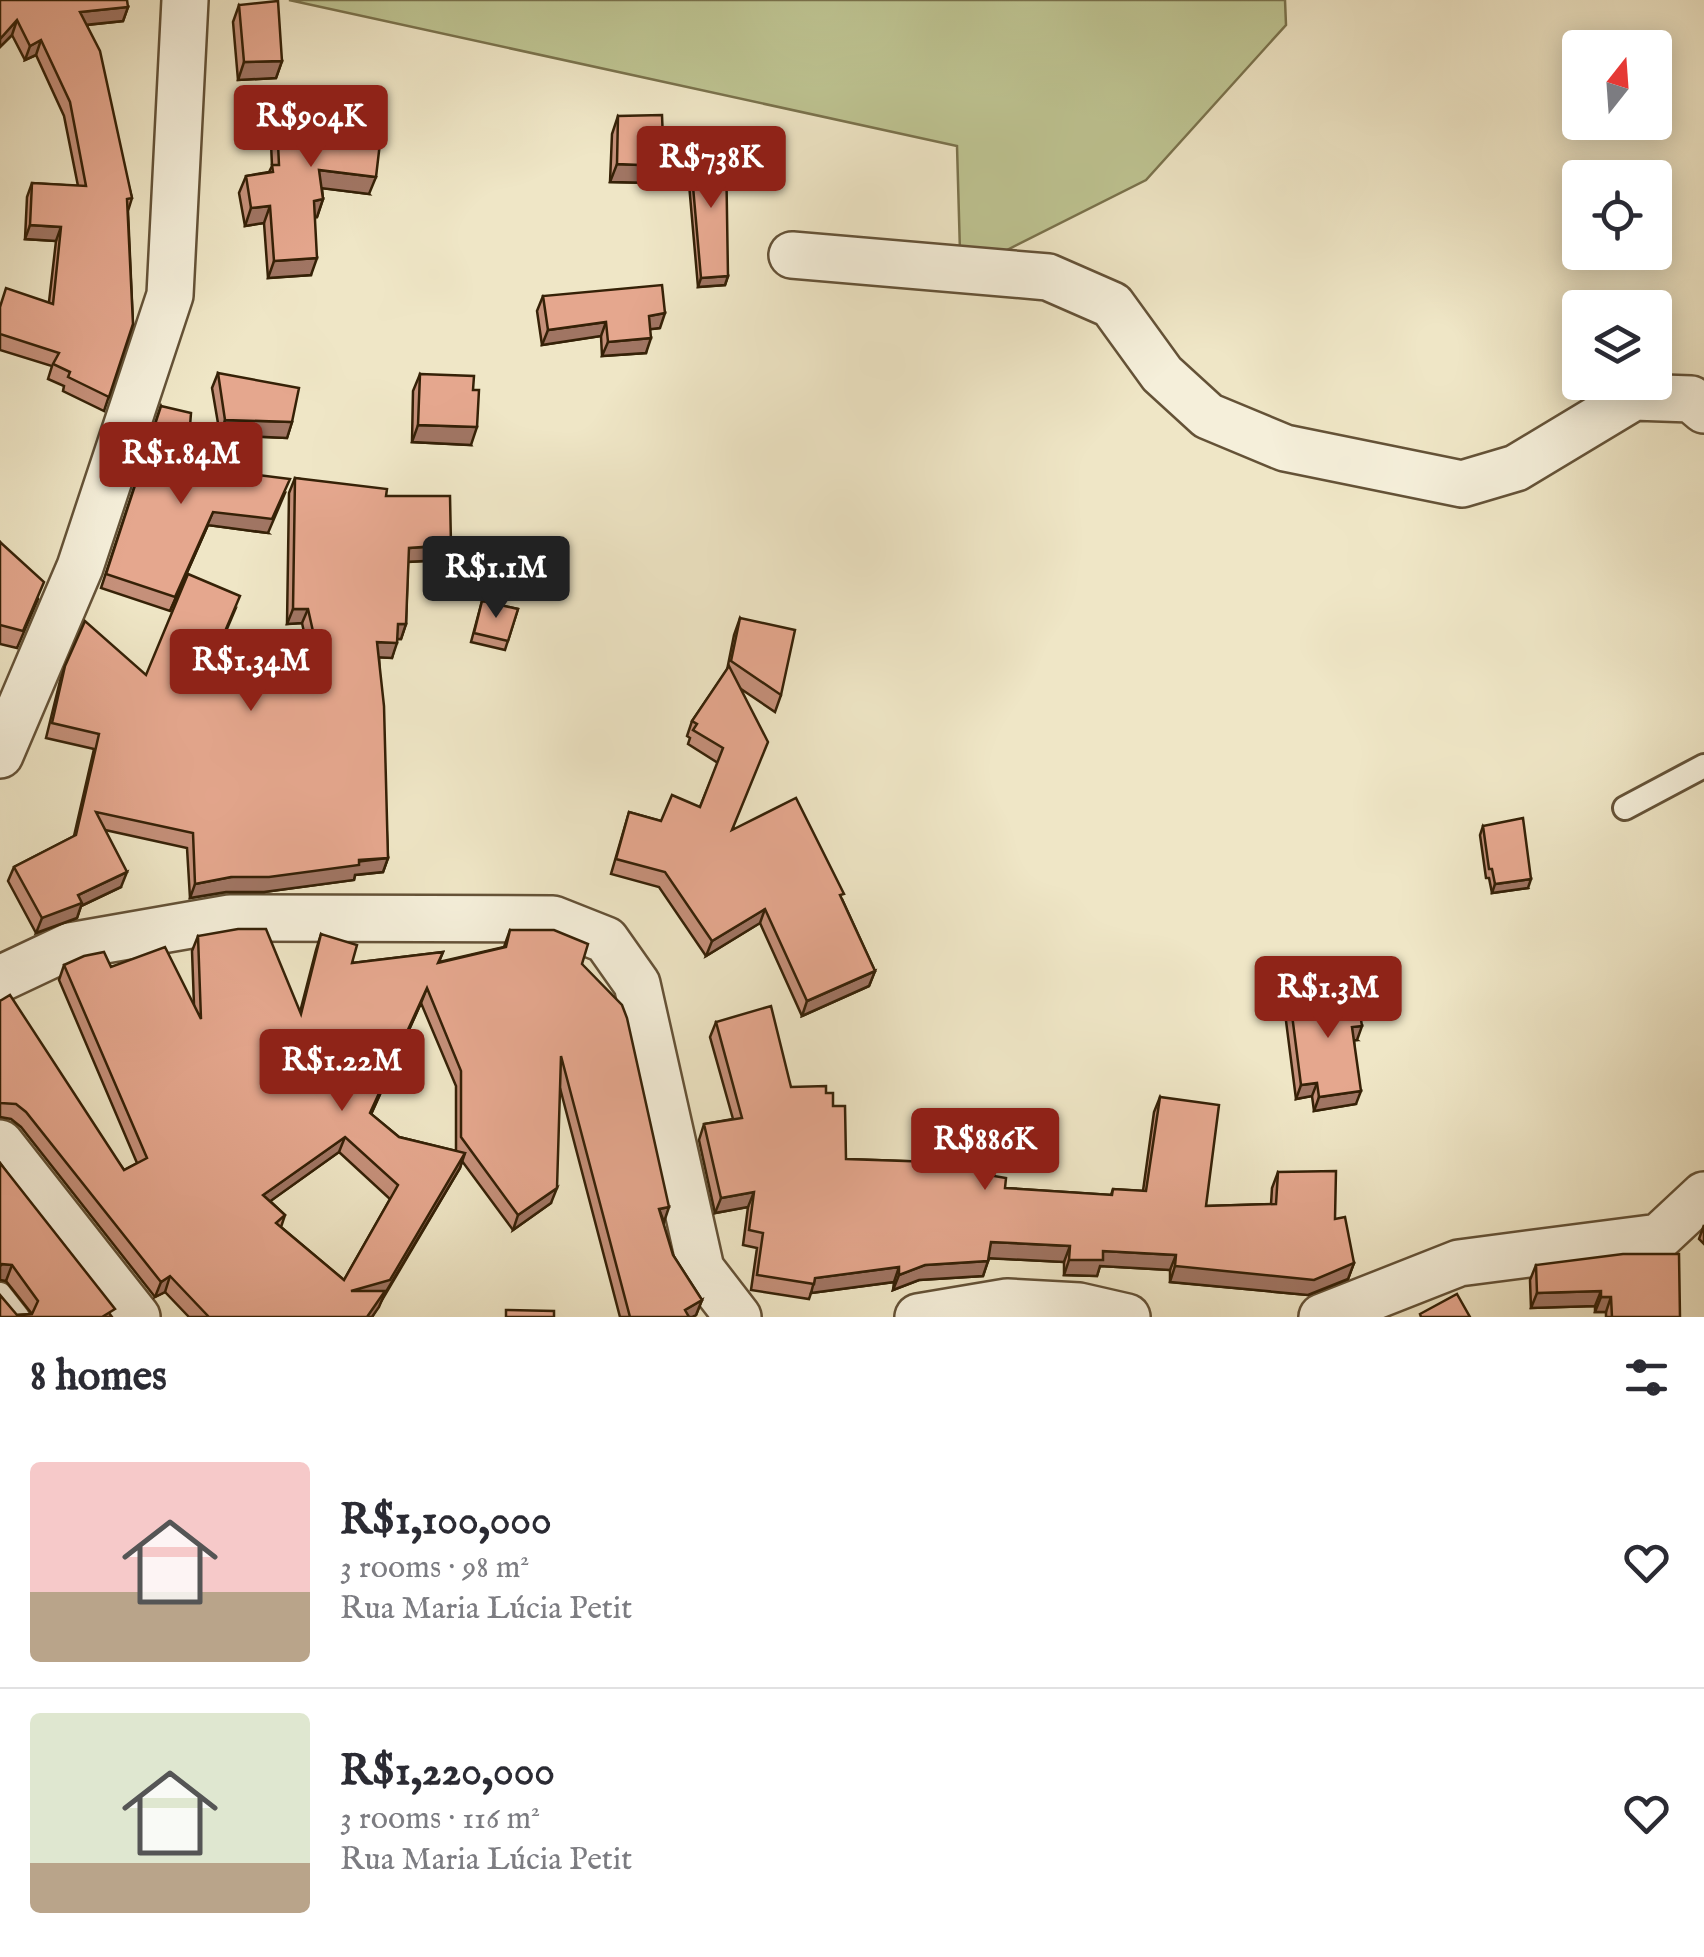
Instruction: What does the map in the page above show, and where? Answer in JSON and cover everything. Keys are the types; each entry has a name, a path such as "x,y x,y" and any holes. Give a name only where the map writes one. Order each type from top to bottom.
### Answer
{"street":[{"path":"0,755 80,567 170,295 185,0"},
{"path":"792,255 1048,277 1112,305 1162,374 1208,416 1285,448 1462,484 1516,468 1634,397 1691,398 1704,410"},
{"path":"0,979 70,946 230,918 553,919 606,940 636,984 701,1268 738,1317"},
{"path":"0,1143 137,1317"},
{"path":"1322,1317 1459,1263 1659,1236 1704,1196"},
{"path":"918,1317 1007,1302 1080,1306 1127,1317"}],"lane":[{"path":"1625,808 1704,766"},
{"path":"0,1294 18,1317"}],"green space":[{"path":"289,0 1285,0 1286,25 1146,180 997,255 960,252 957,146"}],"building":[{"path":"0,0 127,0 128,7 80,12 100,51 132,198 127,199 133,324 109,397 68,377 70,372 53,364 59,353 0,334 0,307 6,288 53,304 61,227 30,225 32,183 86,186 70,102 41,40 30,46 17,20 0,39"},
{"path":"278,1 282,61 244,62 239,5"},
{"path":"276,102 383,117 376,177 319,170 323,199 314,201 317,258 274,261 270,206 251,208 246,176 273,172 272,165 279,165"},
{"path":"662,115 664,166 617,164 618,116"},
{"path":"726,151 728,276 701,278 690,152"},
{"path":"662,285 665,313 649,316 651,338 608,342 606,322 548,330 543,296"},
{"path":"218,373 299,388 292,422 225,420"},
{"path":"420,374 474,376 473,390 479,390 477,427 418,425"},
{"path":"161,406 191,413 187,466 290,479 272,519 213,512 175,597 106,574"},
{"path":"295,478 387,489 386,496 450,496 451,545 409,548 406,624 398,624 397,643 377,642 384,706 388,858 359,860 359,865 195,884 193,833 96,812 127,872 78,895 82,903 42,918 14,867 76,835 99,734 52,723 65,666 85,621 146,675 188,574 240,596 201,688 307,685 307,677 323,676 308,609 293,609"},
{"path":"0,542 44,582 23,631 0,625"},
{"path":"482,601 518,609 508,641 474,633"},
{"path":"740,618 795,630 781,695 731,661"},
{"path":"729,666 768,742 732,830 796,798 844,894 840,895 875,971 807,1001 765,909 712,941 665,872 616,859 629,812 661,821 672,795 700,807 723,748 693,730 697,724 692,721"},
{"path":"1523,818 1531,879 1495,884 1483,826"},
{"path":"266,929 301,1014 321,934 357,945 352,963 443,952 438,963 506,947 510,930 554,930 588,944 582,964 622,1005 627,1018 669,1207 659,1209 673,1255 702,1300 685,1310 689,1317 630,1317 561,1056 557,1188 518,1215 461,1137 461,1071 427,988 370,1113 399,1137 465,1153 390,1280 351,1291 385,1291 367,1317 209,1317 170,1276 161,1282 26,1112 16,1104 0,1103 0,1001 10,995 124,1170 147,1158 64,965 104,952 111,967 165,947 201,1019 198,936","holes":["345,1137 398,1185 344,1280 276,1223 285,1215 263,1195"]},
{"path":"1356,989 1362,1026 1352,1027 1361,1091 1319,1097 1317,1083 1301,1085 1291,1007 1300,1006 1298,997"},
{"path":"771,1006 791,1087 826,1086 826,1093 833,1093 833,1106 845,1106 846,1159 933,1162 933,1158 995,1166 994,1176 1006,1178 1005,1188 1112,1195 1113,1189 1146,1191 1160,1097 1219,1105 1206,1206 1276,1204 1278,1172 1336,1171 1335,1219 1345,1217 1354,1263 1314,1280 1175,1266 1176,1255 1103,1251 1103,1260 1069,1260 1070,1246 991,1242 988,1261 925,1265 899,1275 899,1267 815,1278 814,1284 757,1275 763,1233 749,1230 754,1192 721,1198 704,1124 742,1118 716,1022"},
{"path":"0,1163 115,1309 102,1317 0,1317 0,1295 17,1315 32,1314 38,1301 12,1265 0,1266"},
{"path":"1623,1254 1679,1254 1680,1317 1612,1317 1611,1297 1601,1297 1601,1291 1537,1293 1536,1265"},
{"path":"1457,1294 1470,1317 1421,1317 1420,1314"},
{"path":"506,1310 554,1311 554,1317 506,1317"}]}
